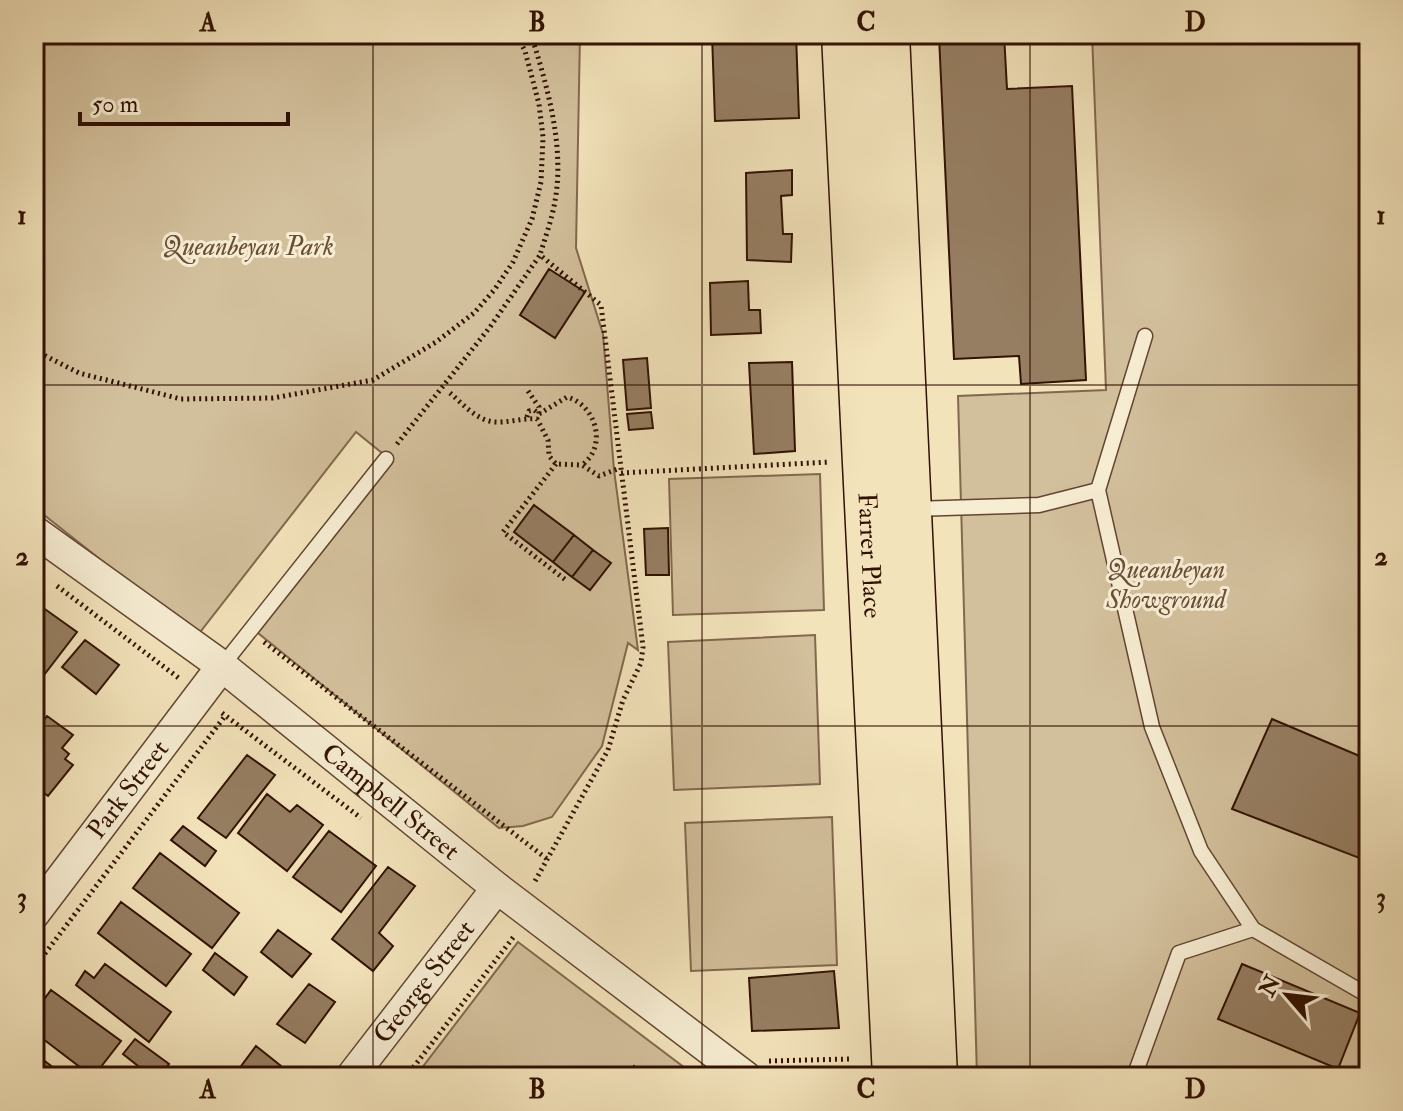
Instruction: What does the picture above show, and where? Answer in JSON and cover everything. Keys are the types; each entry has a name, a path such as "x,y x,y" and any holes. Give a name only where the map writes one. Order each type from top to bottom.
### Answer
{"highway":[{"name":"Farrer Place","path":"844,34 863,463 903,1074"},
{"name":"Farrer Place","path":"887,34 909,509 903,1074"},
{"path":"850,149 893,147"}],"street":[{"name":"Campbell Street","path":"34,531 222,666 508,895 746,1077"},
{"name":"Park Street","path":"34,914 222,666"},
{"name":"George Street","path":"351,1077 508,895"}],"lane":[{"path":"1145,336 1098,490 1152,727 1201,851 1253,929 1369,996"},
{"path":"222,666 386,459"},
{"path":"909,509 1039,505 1098,490"},
{"path":"1134,1077 1179,953 1253,929"}],"path":[{"path":"34,350 79,373 181,399 273,398 373,380 436,342 474,313 495,289 513,262 532,219 541,182 543,137 529,64 516,34"},
{"path":"386,459 490,327 540,255 556,199 557,148 546,85 531,34"},
{"path":"508,895 528,893 602,762 623,700 641,663 643,647 601,305 540,255"},
{"path":"528,391 539,407 538,416 548,440 549,456 556,464 582,465 599,476 620,470 863,463"},
{"path":"450,393 485,420 497,423 538,416 567,397 575,399 595,420 597,440 594,453 582,465"},
{"path":"556,464 503,532 567,581"},
{"path":"250,631 547,859"},
{"path":"34,968 225,716"},
{"name":"George Street","path":"406,1077 515,934"}],"green space":[{"name":"Queanbeyan Park","path":"34,34 580,34 576,248 603,334 614,470 638,650 628,643 602,746 552,817 523,826 499,828 258,633 393,462 356,432 197,636 34,507"},
{"name":"Queanbeyan Showground","path":"1092,34 1369,34 1369,1077 977,1077 958,396 1106,390"},
{"path":"820,474 824,610 673,615 669,479"},
{"path":"815,635 820,784 674,790 668,642"},
{"path":"832,817 837,965 691,971 685,823"},
{"path":"518,942 697,1077 415,1077"}],"building":[{"path":"712,34 796,34 799,118 715,121"},
{"path":"1004,34 1007,89 1072,86 1086,380 1021,384 1019,356 954,359 939,36"},
{"path":"792,170 792,195 781,196 783,234 792,234 791,262 747,260 746,173"},
{"path":"549,269 585,292 555,338 520,315"},
{"path":"748,281 749,310 760,310 761,333 711,335 710,283"},
{"path":"647,358 651,408 627,410 623,360"},
{"path":"792,362 795,451 754,454 749,363"},
{"path":"651,412 653,428 629,430 627,414"},
{"path":"534,505 574,535 553,562 514,532"},
{"path":"668,528 669,575 646,575 644,529"},
{"path":"574,535 593,550 572,577 553,562"},
{"path":"593,550 611,563 590,590 572,577"},
{"path":"42,607 77,632 34,688 34,618"},
{"path":"85,640 119,665 96,694 62,667"},
{"path":"47,716 73,735 62,748 69,754 65,759 73,765 48,796 34,786 34,732"},
{"path":"1272,719 1369,760 1369,840 1362,859 1232,809"},
{"path":"247,755 275,775 226,838 198,818"},
{"path":"267,794 290,812 297,805 323,825 287,871 238,833"},
{"path":"183,826 216,851 205,866 171,840"},
{"path":"329,831 376,866 341,912 293,877"},
{"path":"160,853 239,913 212,948 133,888"},
{"path":"388,867 415,886 379,933 393,946 373,971 332,939"},
{"path":"121,902 191,954 166,986 98,933"},
{"path":"278,930 311,954 292,977 261,952"},
{"path":"215,953 247,977 234,995 203,970"},
{"path":"105,964 171,1012 149,1042 76,985 85,971 94,978"},
{"path":"1242,964 1360,1013 1338,1069 1218,1019"},
{"path":"834,971 839,1028 752,1031 749,978"},
{"path":"309,984 335,1002 305,1043 277,1024"},
{"path":"51,990 121,1041 93,1077 34,1032 34,1013"},
{"path":"135,1039 169,1064 159,1077 152,1077 123,1054"},
{"path":"256,1046 281,1066 273,1077 233,1077"},
{"path":"34,1053 66,1077 34,1077"},
{"path":"634,1066 649,1077 626,1077"}]}
